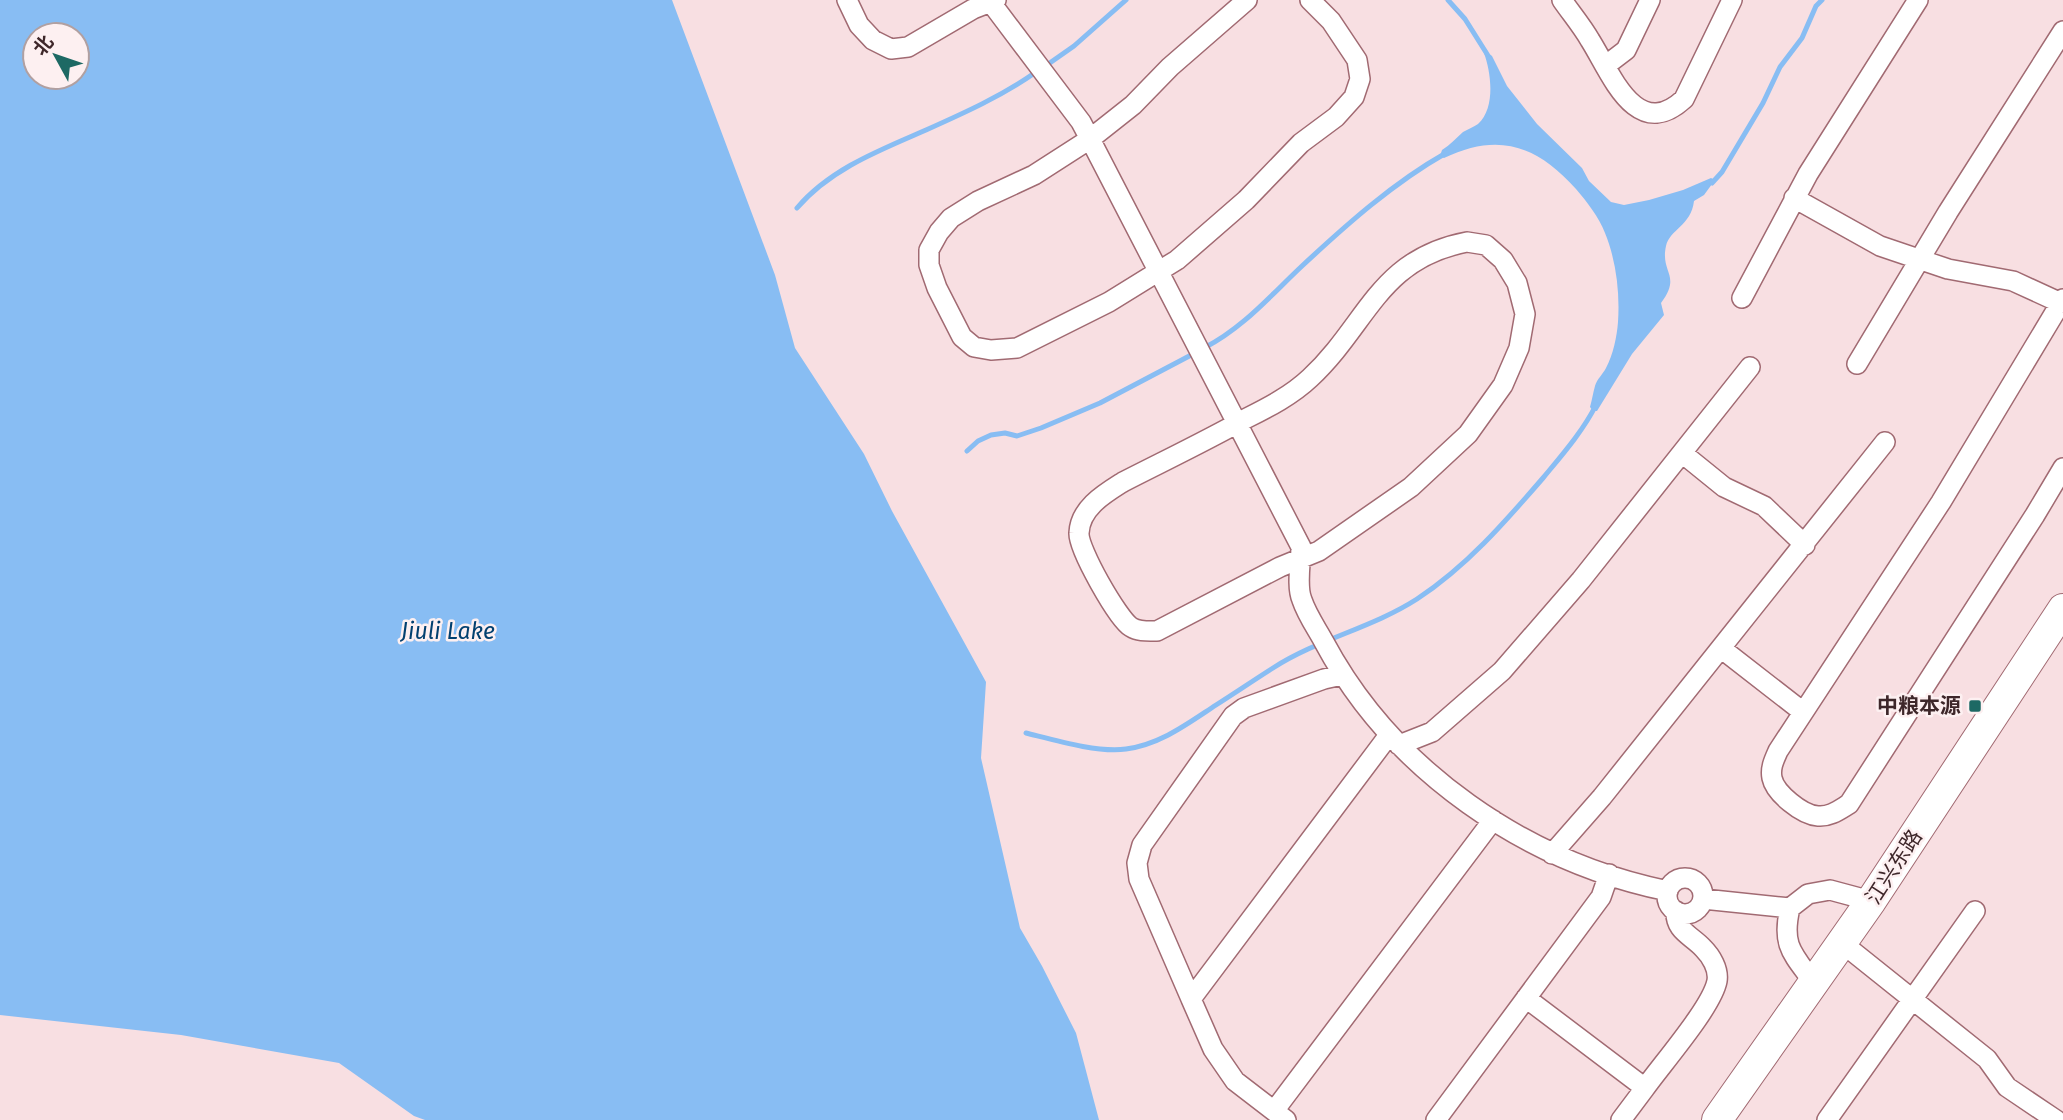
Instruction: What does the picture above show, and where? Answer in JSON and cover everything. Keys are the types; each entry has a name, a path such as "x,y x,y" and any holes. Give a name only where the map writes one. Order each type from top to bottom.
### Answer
{"main road":[{"name":"江兴东路","path":"1717,1120 1871,901 2063,609"}],"street":[{"path":"846,0 859,25 873,40 891,49 908,47 973,9 992,1 1081,122 1090,139 1301,547 1301,598 1342,675 1394,740 1466,804 1552,854 1668,891"},
{"path":"1247,0 1170,66 1133,105 1090,139 1034,175 978,201 951,218 939,232 929,250 929,265 936,288 962,337 974,348 1017,348 1109,302 1177,260 1246,200 1301,143 1336,117 1354,97 1360,79 1357,60 1331,21 1310,0"},
{"path":"1562,0 1590,38 1615,86 1645,113 1660,114 1672,110 1684,99 1732,0"},
{"path":"1605,66 1626,50 1650,0"},
{"path":"1742,298 1794,198 1918,0"},
{"path":"1857,364 2063,31"},
{"path":"1794,198 1880,246 1948,269 2013,281 2062,301 1941,502 1778,751 1771,768 1772,781 1781,793 1803,811 1817,816 1835,813 1849,804 2063,468"},
{"path":"1467,242 1486,245 1503,260 1517,283 1525,314 1519,348 1503,385 1468,434 1411,487 1319,551 1280,567 1157,631 1141,631 1129,626 1082,552 1079,534 1084,515 1100,497 1123,482 1237,424 1282,399 1310,378 1388,282 1415,261 1443,246 1467,242"},
{"path":"1191,999 1394,740 1432,732 1502,671 1581,580 1750,367"},
{"path":"1552,854 1602,797 1722,649 1885,442"},
{"path":"1682,453 1724,487 1764,506 1805,545"},
{"path":"1722,649 1803,712"},
{"path":"1342,675 1324,678 1244,708 1233,716 1142,845 1138,863 1139,879 1213,1049 1235,1081 1280,1116 1493,820"},
{"path":"1436,1120 1601,897 1608,873"},
{"path":"1680,879 1692,879 1701,887 1703,899 1692,912 1681,913 1669,903 1668,891 1671,885 1680,879"},
{"path":"1814,983 1788,948 1786,925 1790,908 1808,894 1830,890 1871,901"},
{"path":"1703,899 1790,908"},
{"path":"1621,1120 1710,1000 1717,979 1716,967 1710,955 1699,943 1685,934 1676,921 1676,911"},
{"path":"1827,1120 1975,911"},
{"path":"1842,943 1987,1059 2007,1087 2056,1120"},
{"path":"1526,998 1645,1088"}],"water":[{"name":"Jiuli Lake","path":"0,0 672,0 775,275 795,348 864,454 892,511 986,682 981,758 1020,928 1076,1033 1099,1120 425,1120 414,1116 339,1063 181,1035 0,1015"},
{"path":"1485,50 1492,56 1507,86 1537,124 1582,168 1589,181 1611,202 1624,205 1649,200 1711,178 1715,180 1704,195 1694,201 1685,222 1668,240 1665,255 1670,286 1661,303 1664,315 1632,354 1597,411 1590,407 1596,383 1613,351 1617,333 1618,288 1612,254 1596,215 1580,194 1547,162 1516,147 1482,146 1444,158 1440,156 1442,150 1463,132 1478,124 1488,109 1489,70"}],"waterway":[{"path":"1044,67 1074,46 1126,0"},
{"path":"1448,0 1465,19 1487,54"},
{"path":"1712,183 1722,172 1763,103 1780,67 1802,38 1816,6 1822,0"},
{"path":"797,208 810,194 840,171 982,104 1036,72"},
{"path":"1204,348 1244,321 1371,205 1446,153"},
{"path":"967,451 978,441 991,435 1005,433 1017,436 1100,403 1195,353"},
{"path":"1026,733 1102,749 1126,749 1151,743 1184,726 1290,658 1400,609 1452,573 1499,527 1565,452 1596,405"}],"place":[{"name":"中粮本源","path":"1975,706"}]}
